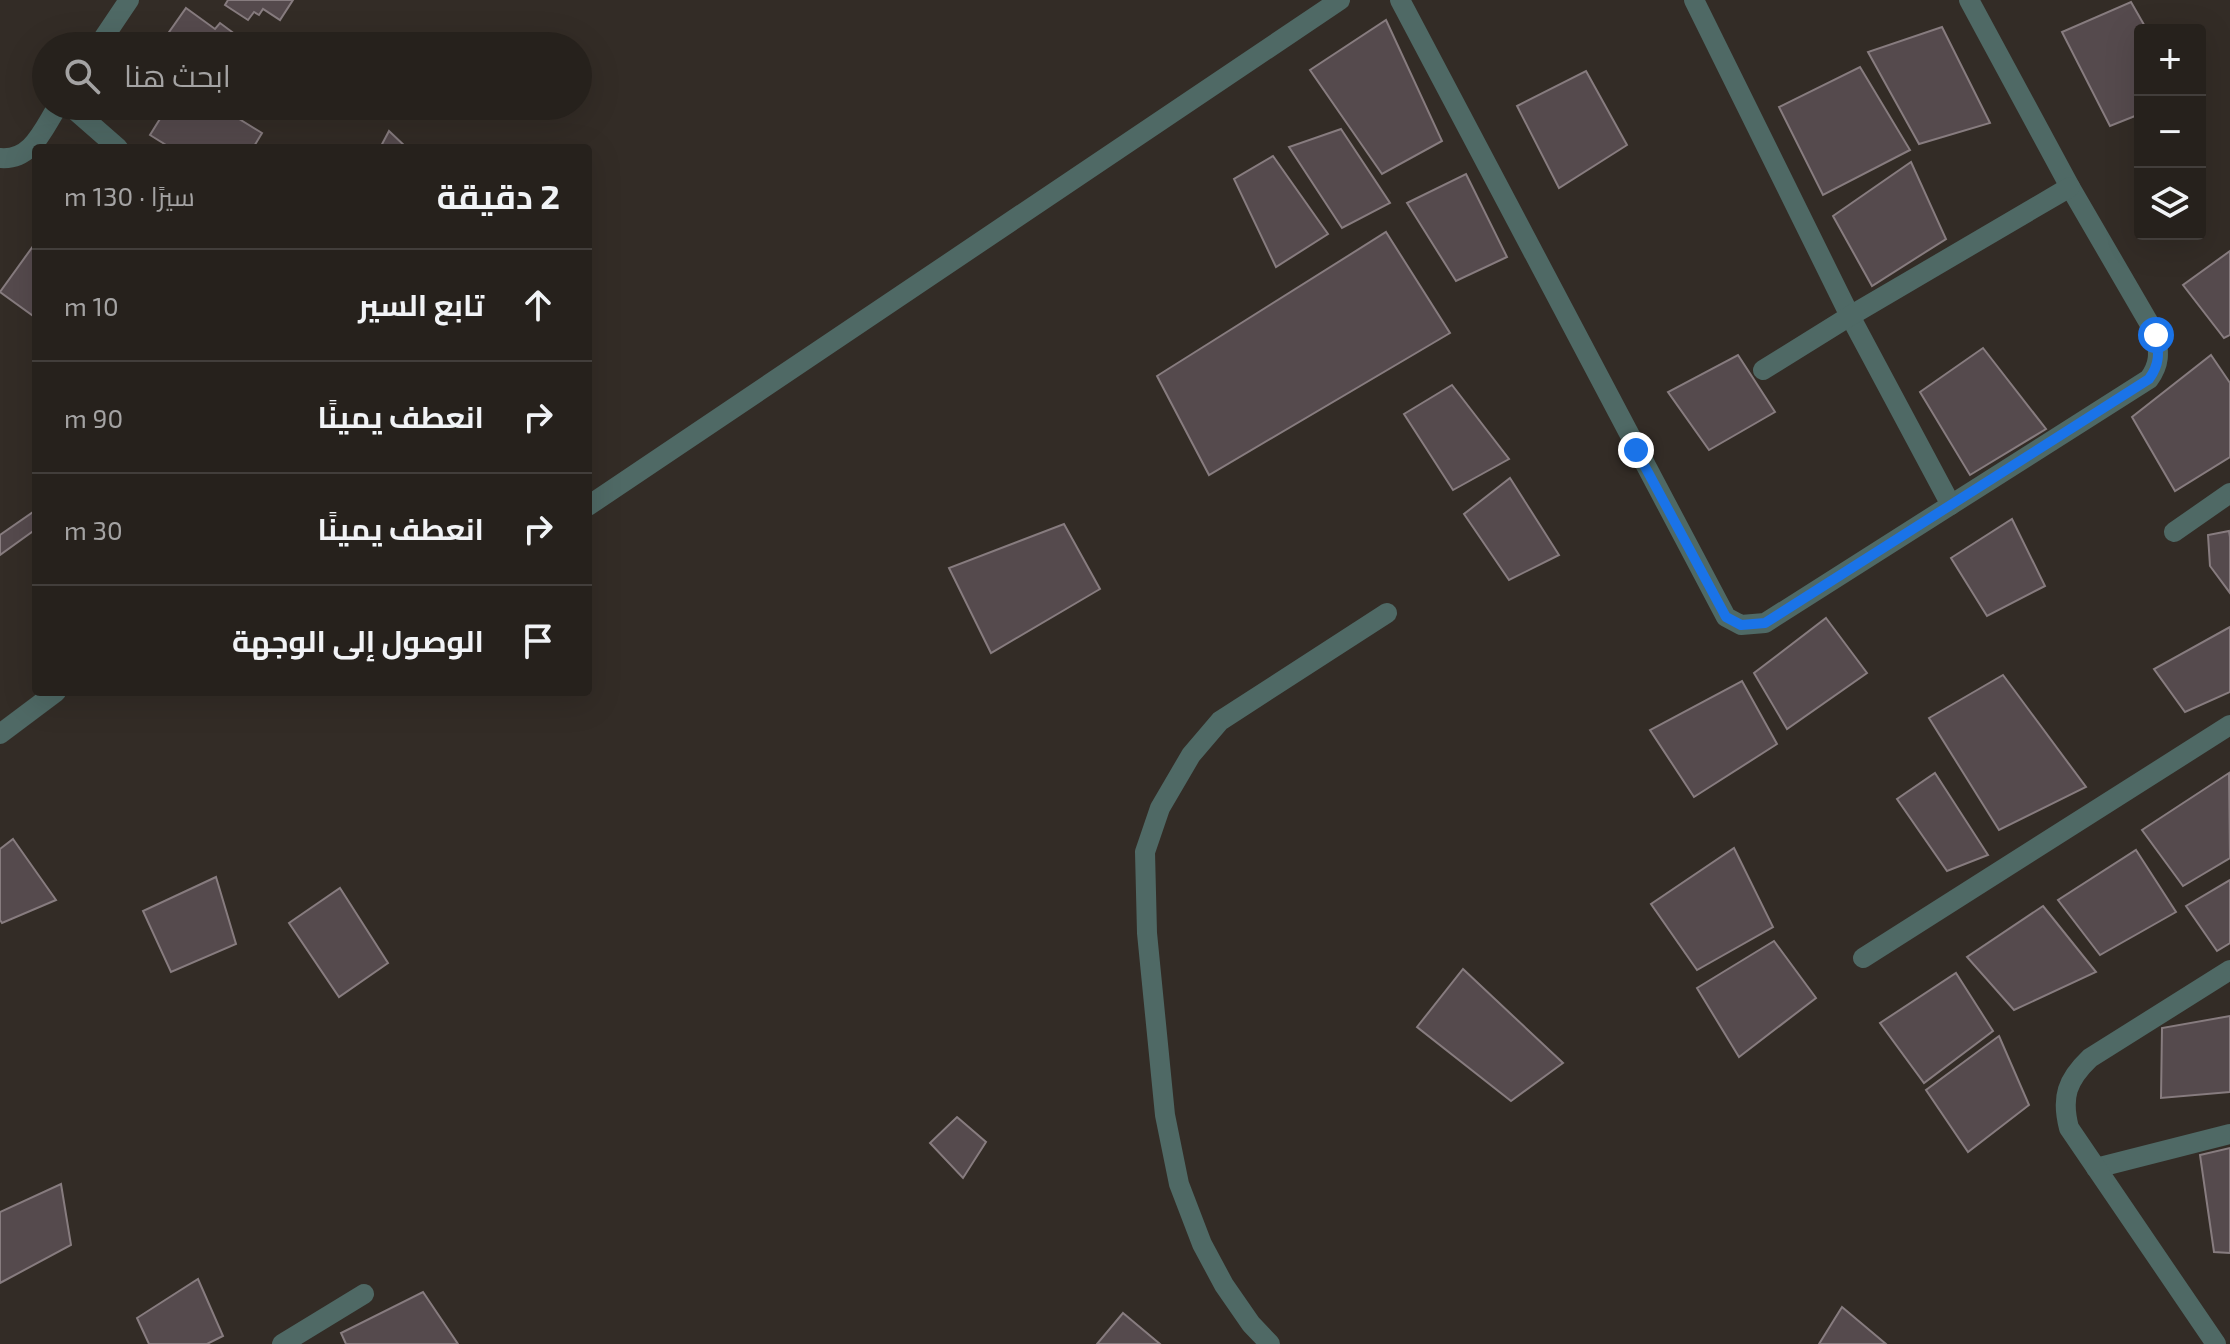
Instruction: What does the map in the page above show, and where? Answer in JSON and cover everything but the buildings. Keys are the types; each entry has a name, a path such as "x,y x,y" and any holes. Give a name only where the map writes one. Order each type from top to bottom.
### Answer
{"street":[{"path":"107,32 129,0"},
{"path":"592,503 1340,0"},
{"path":"1400,0 1726,617 1741,625 1765,623 2149,379 2156,369 2159,357 2156,335 2070,187 1969,0"},
{"path":"1694,0 1850,316 1951,505"},
{"path":"33,144 49,120"},
{"path":"86,120 113,144"},
{"path":"0,158 14,160 32,145"},
{"path":"1763,370 2070,187"},
{"path":"2174,532 2230,493"},
{"path":"1270,1344 1251,1324 1224,1285 1202,1244 1179,1184 1164,1100 1147,933 1145,852 1160,808 1191,755 1220,721 1387,613"},
{"path":"0,734 51,696"},
{"path":"1863,958 2230,725"},
{"path":"2216,1344 2069,1128 2064,1108 2072,1075 2090,1058 2230,970"},
{"path":"2096,1168 2230,1134"},
{"path":"292,1341 364,1294"}],"route":[{"path":"1636,450 1726,617 1741,625 1765,623 2149,379 2159,357 2156,335"}]}
